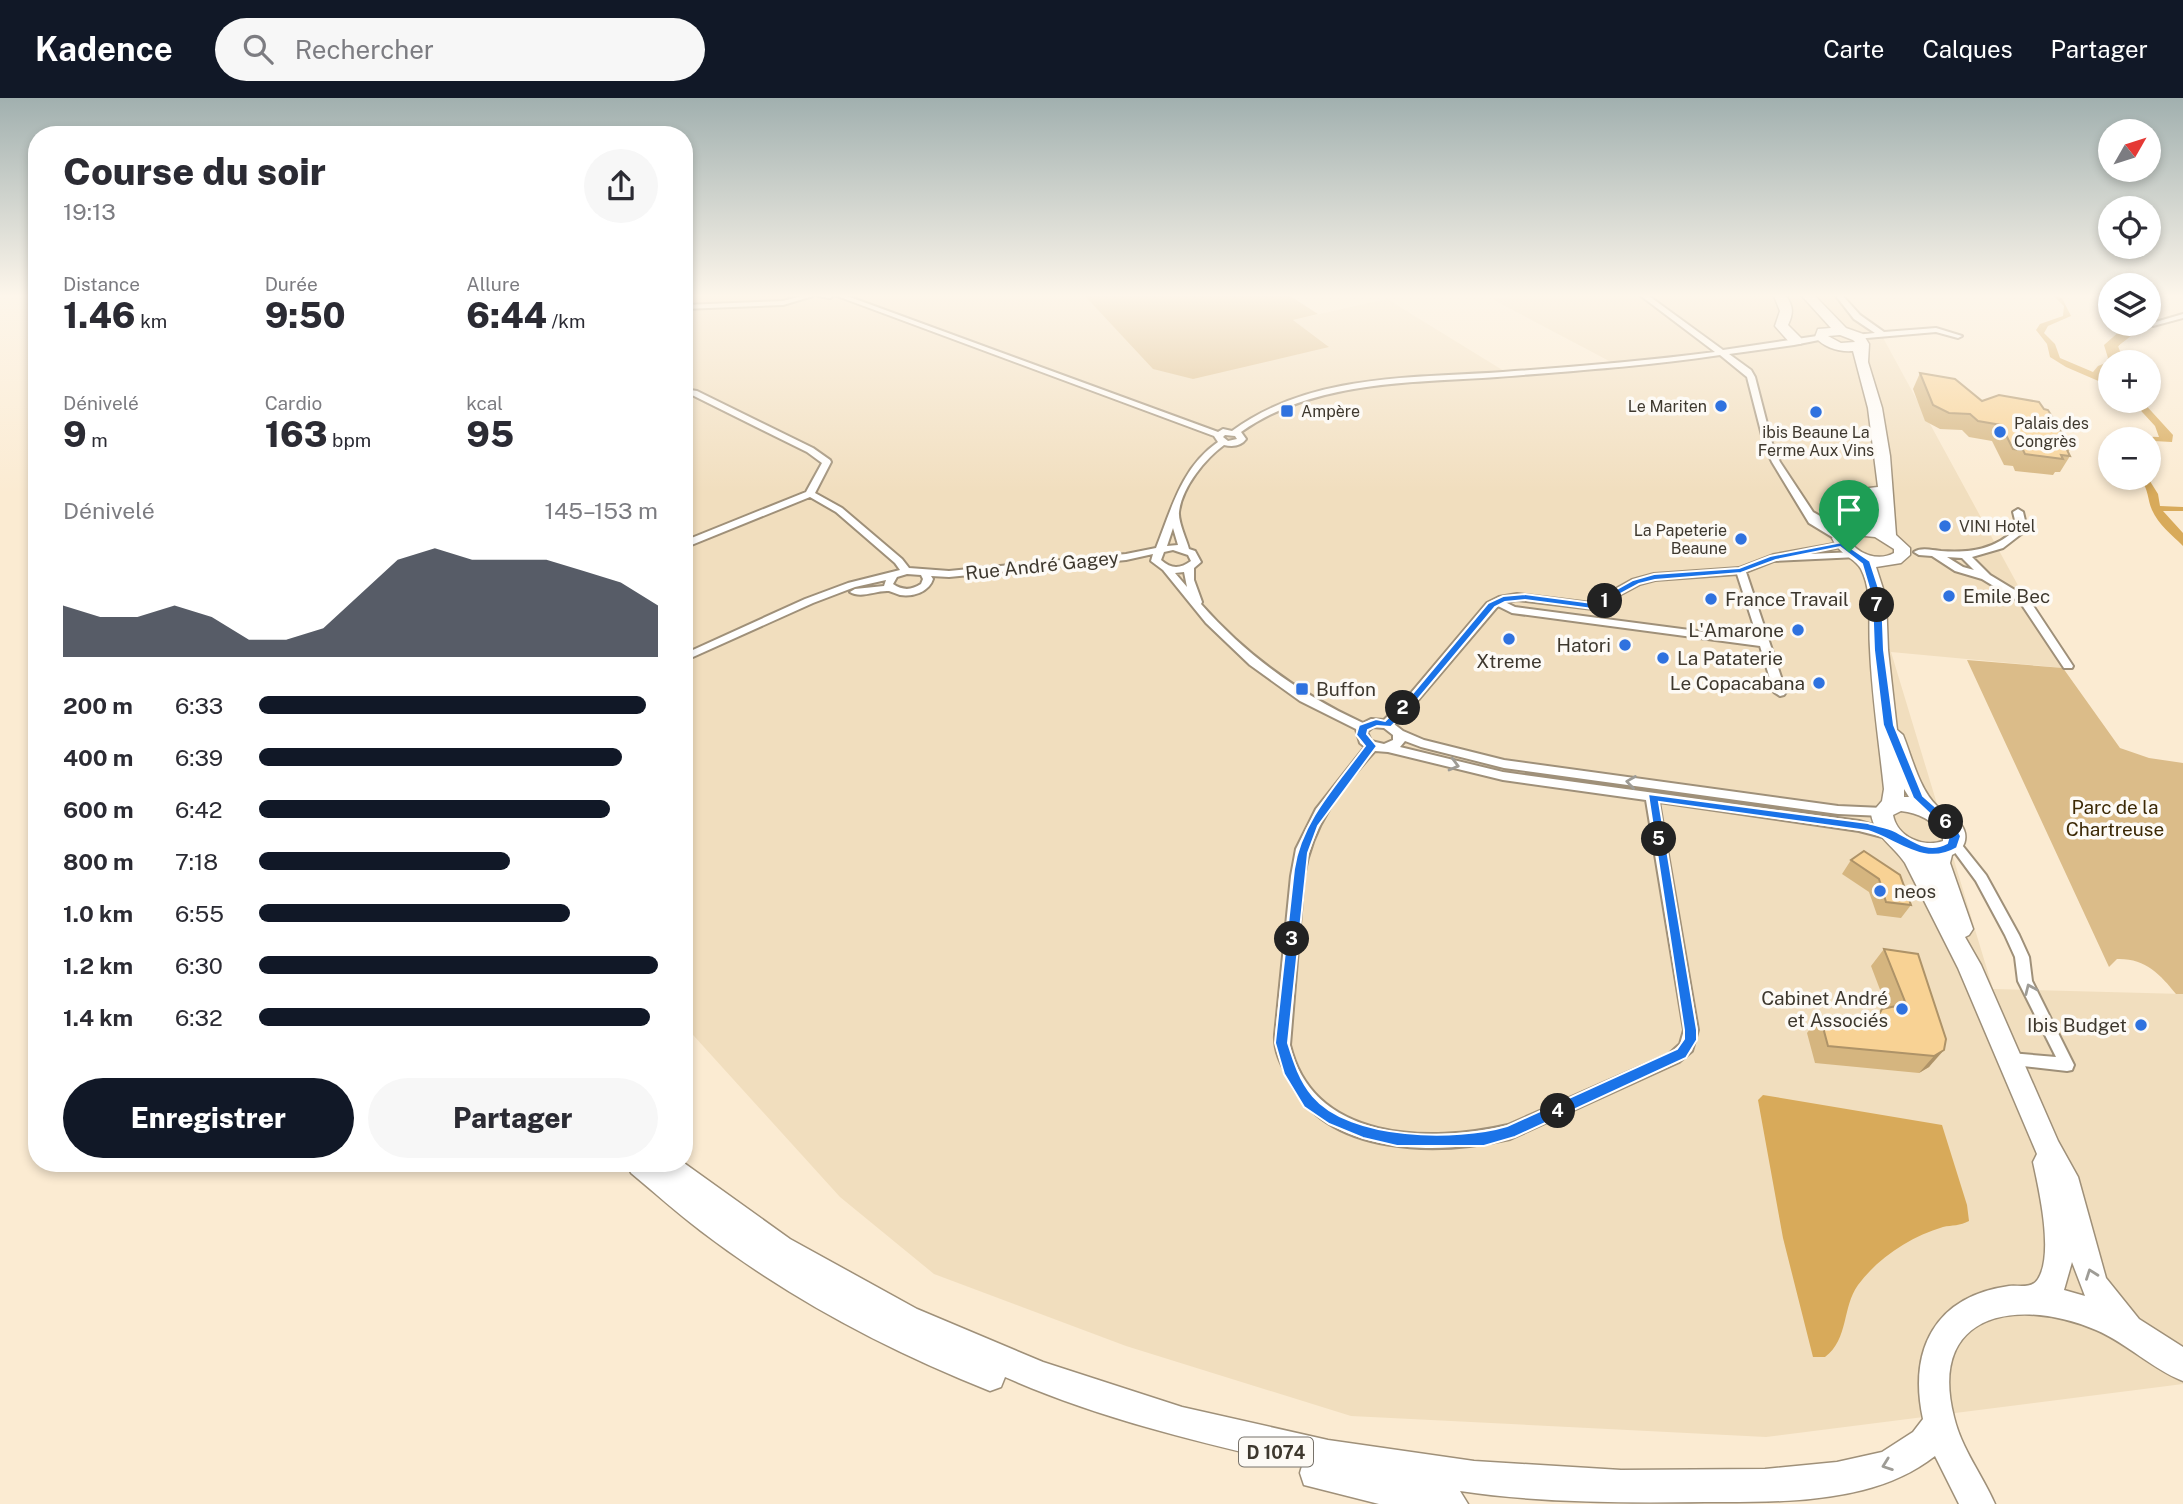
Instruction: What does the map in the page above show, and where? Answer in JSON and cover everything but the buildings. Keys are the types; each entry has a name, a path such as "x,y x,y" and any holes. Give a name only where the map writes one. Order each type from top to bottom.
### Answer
{"main road":[{"path":"1845,362 1867,407 1876,502 1870,531 1849,545"},
{"path":"1861,362 1875,405 1899,550 1877,598"},
{"path":"1870,531 1899,550"},
{"path":"1849,545 1899,550"},
{"path":"1849,545 1870,570 1877,598 1879,650 1889,725 1888,748 1894,794 1883,822 1914,858 1959,951 1969,965 2048,1149 2059,1162 2090,1273 2102,1296 2128,1330"},
{"path":"1889,725 1916,792 1930,811 1950,826 1955,836 1939,863 1969,951 1969,965"},
{"path":"1888,809 1908,804 1930,811"},
{"path":"1897,838 1920,850 1948,847"},
{"path":"2034,1300 2048,1291 2056,1268 2057,1230 2047,1160 2048,1149"},
{"name":"D 1074","path":"651,1172 710,1222 810,1288 943,1358 1103,1418 1270,1463 1451,1504"},
{"name":"D 1074","path":"673,1172 733,1219 845,1291 973,1354 1050,1385 1126,1411 1243,1444 1325,1462 1452,1481 1517,1487 1654,1492 1727,1488 1824,1479 1874,1470 1914,1453 1930,1440 1938,1424"},
{"path":"1978,1504 1956,1468 1938,1424 1933,1396 1933,1370 1939,1348 1950,1329 1965,1315 1985,1306 2008,1301 2034,1300 2073,1308 2128,1330 2179,1362"}],"street":[{"path":"1015,362 1221,439"},
{"path":"1649,362 1350,388 1284,406 1221,439 1205,456 1188,477 1155,558 1224,639 1260,670 1298,695 1363,728 1376,723 1387,724 1399,734 1421,743 1504,764 1838,810 1888,809"},
{"path":"1734,362 1751,377 1769,447 1776,462 1810,514 1849,545"},
{"path":"693,393 798,444 827,462 810,494 693,541"},
{"path":"693,661 841,596 870,589 891,588 911,593 925,579 905,570 899,561 839,510 810,494"},
{"path":"1899,550 1951,554 1985,553 2010,544 2022,529 2018,512"},
{"path":"1174,514 1184,549 1196,558 1189,568 1189,580 1199,608"},
{"path":"1387,724 1497,601 1509,597 1525,597 1593,606 1636,582 1654,577 1741,571 1773,558 1849,545"},
{"path":"1773,558 1849,545"},
{"name":"Rue André Gagey","path":"925,579 1174,547 1184,549"},
{"path":"1935,553 1959,569 1986,577"},
{"path":"1963,554 1986,577 2024,600 2068,666"},
{"name":"Rue André Gagey","path":"925,579 947,580 1128,563 1189,568"},
{"path":"693,654 818,597 905,570"},
{"path":"1741,571 1780,692"},
{"path":"891,588 888,581 893,575"},
{"path":"1497,601 1512,610 1764,643"},
{"path":"1363,728 1361,735 1371,746 1503,776 1859,825 1897,838"},
{"path":"1388,748 1399,741 1399,734"},
{"path":"1371,746 1325,805 1313,825 1302,853 1282,1043 1291,1074 1309,1102 1334,1120 1397,1140 1484,1140 1510,1132 1674,1058 1687,1047 1691,1030 1652,797"},
{"path":"1948,847 1981,878 2006,923 2022,957 2025,981 2067,1065 2010,1059"}],"shaded area":[{"path":"693,362 1489,362 1504,371 1610,362 1896,362 2063,668 1891,652 1993,989 2183,994 2183,1384 1766,1437 1351,1416 1126,1346 934,1274 840,1197 693,1035"},
{"path":"2057,362 2069,362 2093,372 2098,366 2098,381"},
{"path":"2143,413 2153,413 2173,435 2172,442 2161,441 2161,427 2155,426"},
{"path":"2146,490 2156,490 2160,506 2183,507 2183,511 2163,511 2183,533 2183,546 2166,529 2150,506"},
{"path":"1763,1095 1942,1125 1967,1205 1969,1221 1931,1231 1907,1242 1885,1257 1866,1275 1849,1303 1838,1341 1825,1357 1813,1357 1783,1238 1758,1100"}],"green space":[{"path":"1146,362 1267,362 1193,379 1153,369"},
{"name":"Parc de la Chartreuse","path":"1967,660 2063,668 2120,748 2149,758 2183,763 2183,994 2176,994 2158,974 2136,961 2117,959 2109,967"}],"place":[{"name":"Le Mariten","path":"1721,406"},
{"name":"Ampère","path":"1287,411"},
{"name":"ibis Beaune La Ferme Aux Vins","path":"1816,412"},
{"name":"Palais des Congrès","path":"2000,432"},
{"name":"VINI Hotel","path":"1945,526"},
{"name":"La Papeterie Beaune","path":"1741,539"},
{"name":"Emile Bec","path":"1949,596"},
{"name":"France Travail","path":"1711,599"},
{"name":"L'Amarone","path":"1798,630"},
{"name":"Xtreme","path":"1509,639"},
{"name":"Hatori","path":"1625,645"},
{"name":"La Pataterie","path":"1663,658"},
{"name":"Le Copacabana","path":"1819,683"},
{"name":"Buffon","path":"1302,689"},
{"name":"neos","path":"1880,891"},
{"name":"Cabinet André et Associés","path":"1902,1009"},
{"name":"Ibis Budget","path":"2141,1025"}],"route":[{"path":"1842,544 1849,552 1867,563 1877,598 1879,650 1889,725 1919,798 1930,811 1950,826 1955,836 1953,845 1942,851 1932,852 1908,846 1891,834 1868,827 1652,797 1691,1030 1690,1040 1681,1054 1510,1132 1484,1140 1397,1140 1334,1120 1309,1102 1291,1074 1282,1043 1302,853 1313,825 1325,805 1371,746 1361,735 1363,728 1371,723 1387,724 1415,696 1491,605 1503,599 1525,597 1593,606 1621,593 1636,582 1654,577 1741,571 1758,562 1842,544"}]}
